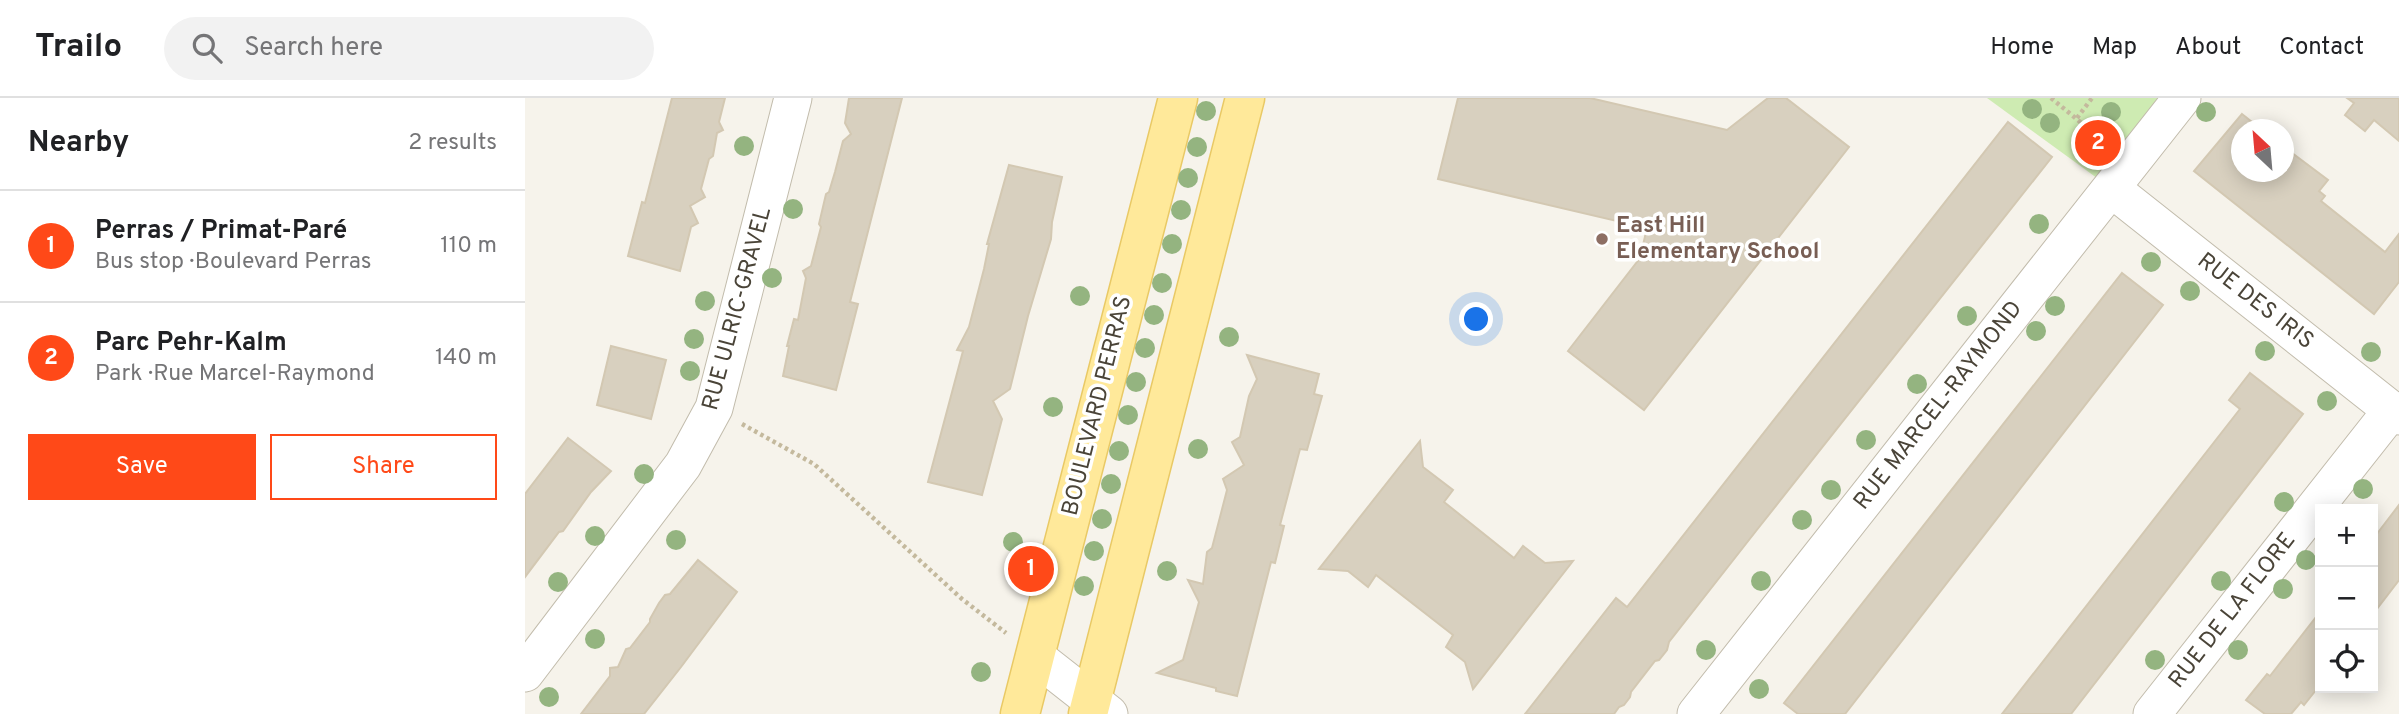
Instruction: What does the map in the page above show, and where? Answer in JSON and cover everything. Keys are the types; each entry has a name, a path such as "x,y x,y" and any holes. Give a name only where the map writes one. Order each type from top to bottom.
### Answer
{"main road":[{"name":"BOULEVARD PERRAS","path":"1020,714 1178,98"},
{"path":"1096,709 1245,98"}],"street":[{"name":"RUE ULRIC-GRAVEL","path":"525,673 683,465 714,408 793,98"},
{"name":"RUE MARCEL-RAYMOND","path":"1698,713 2182,98"},
{"name":"RUE DES IRIS","path":"2112,189 2395,413"},
{"name":"RUE DE LA FLORE","path":"2152,714 2395,413"},
{"path":"1035,656 1096,709"}],"path":[{"path":"2052,98 2101,139 2112,189"},
{"path":"2077,118 2092,98"},
{"path":"714,408 814,464 962,598 1035,656"}],"green space":[{"path":"1987,98 2182,98 2112,189"}],"building":[{"path":"672,98 725,98 719,122 723,130 717,133 713,156 709,159 701,189 705,197 690,206 698,223 691,227 680,271 628,256 642,202 645,203"},
{"path":"849,98 902,98 850,302 858,304 836,390 783,376 787,346 794,319 798,320 806,278 803,271 811,266 826,194 829,192 843,141 851,134 845,123"},
{"path":"1458,98 1590,98 1727,130 1768,98 1786,98 1849,147 1644,410 1568,351 1640,258 1647,228 1438,179"},
{"path":"2347,98 2399,98 2399,141 2374,120 2365,131 2345,115 2354,103"},
{"path":"2008,122 2052,157 1669,642 1667,650 1655,661 1624,705 1614,714 1525,714 1616,598 1627,607"},
{"path":"2231,127 2231,182 2294,182 2294,154 2328,180 2319,191 2325,196 2321,201 2385,252 2399,234 2399,282 2374,314 2194,171"},
{"path":"1009,165 1062,177 1051,239 1010,389 993,401 1002,419 982,495 928,482 963,351 957,350 969,327 984,269 987,244"},
{"path":"2122,273 2163,305 1845,714 1798,714 1784,703"},
{"path":"611,346 666,360 651,419 597,405"},
{"path":"1247,355 1319,374 1314,394 1322,396 1307,450 1300,449 1280,525 1284,526 1275,563 1271,562 1237,696 1157,673 1183,660 1199,602 1188,580 1203,584 1207,552 1212,548 1227,490 1223,479 1244,465 1232,442 1240,437 1249,396 1257,379"},
{"path":"2250,373 2303,414 2071,714 2002,714 2240,409 2229,400"},
{"path":"568,438 611,471 591,492 525,577 525,494"},
{"path":"1420,441 1423,467 1453,490 1444,502 1514,558 1523,546 1545,563 1573,561 1473,689 1465,662 1446,647 1453,635 1376,575 1368,587 1348,571 1319,569"},
{"path":"2399,505 2399,580 2378,607 2378,567 2378,532"},
{"path":"698,560 737,592 681,667 644,714 581,714 610,676 610,668 618,667 626,649 630,648 650,622 665,595 670,594"},
{"path":"2315,618 2315,691 2304,705 2301,702 2291,714 2265,714 2246,700 2267,674 2270,676"}],"place":[{"name":"Parc Pehr-Kalm","path":"2098,143"},
{"name":"East Hill Elementary School","path":"1602,239"},
{"name":"Perras / Primat-Paré","path":"1031,569"}]}
